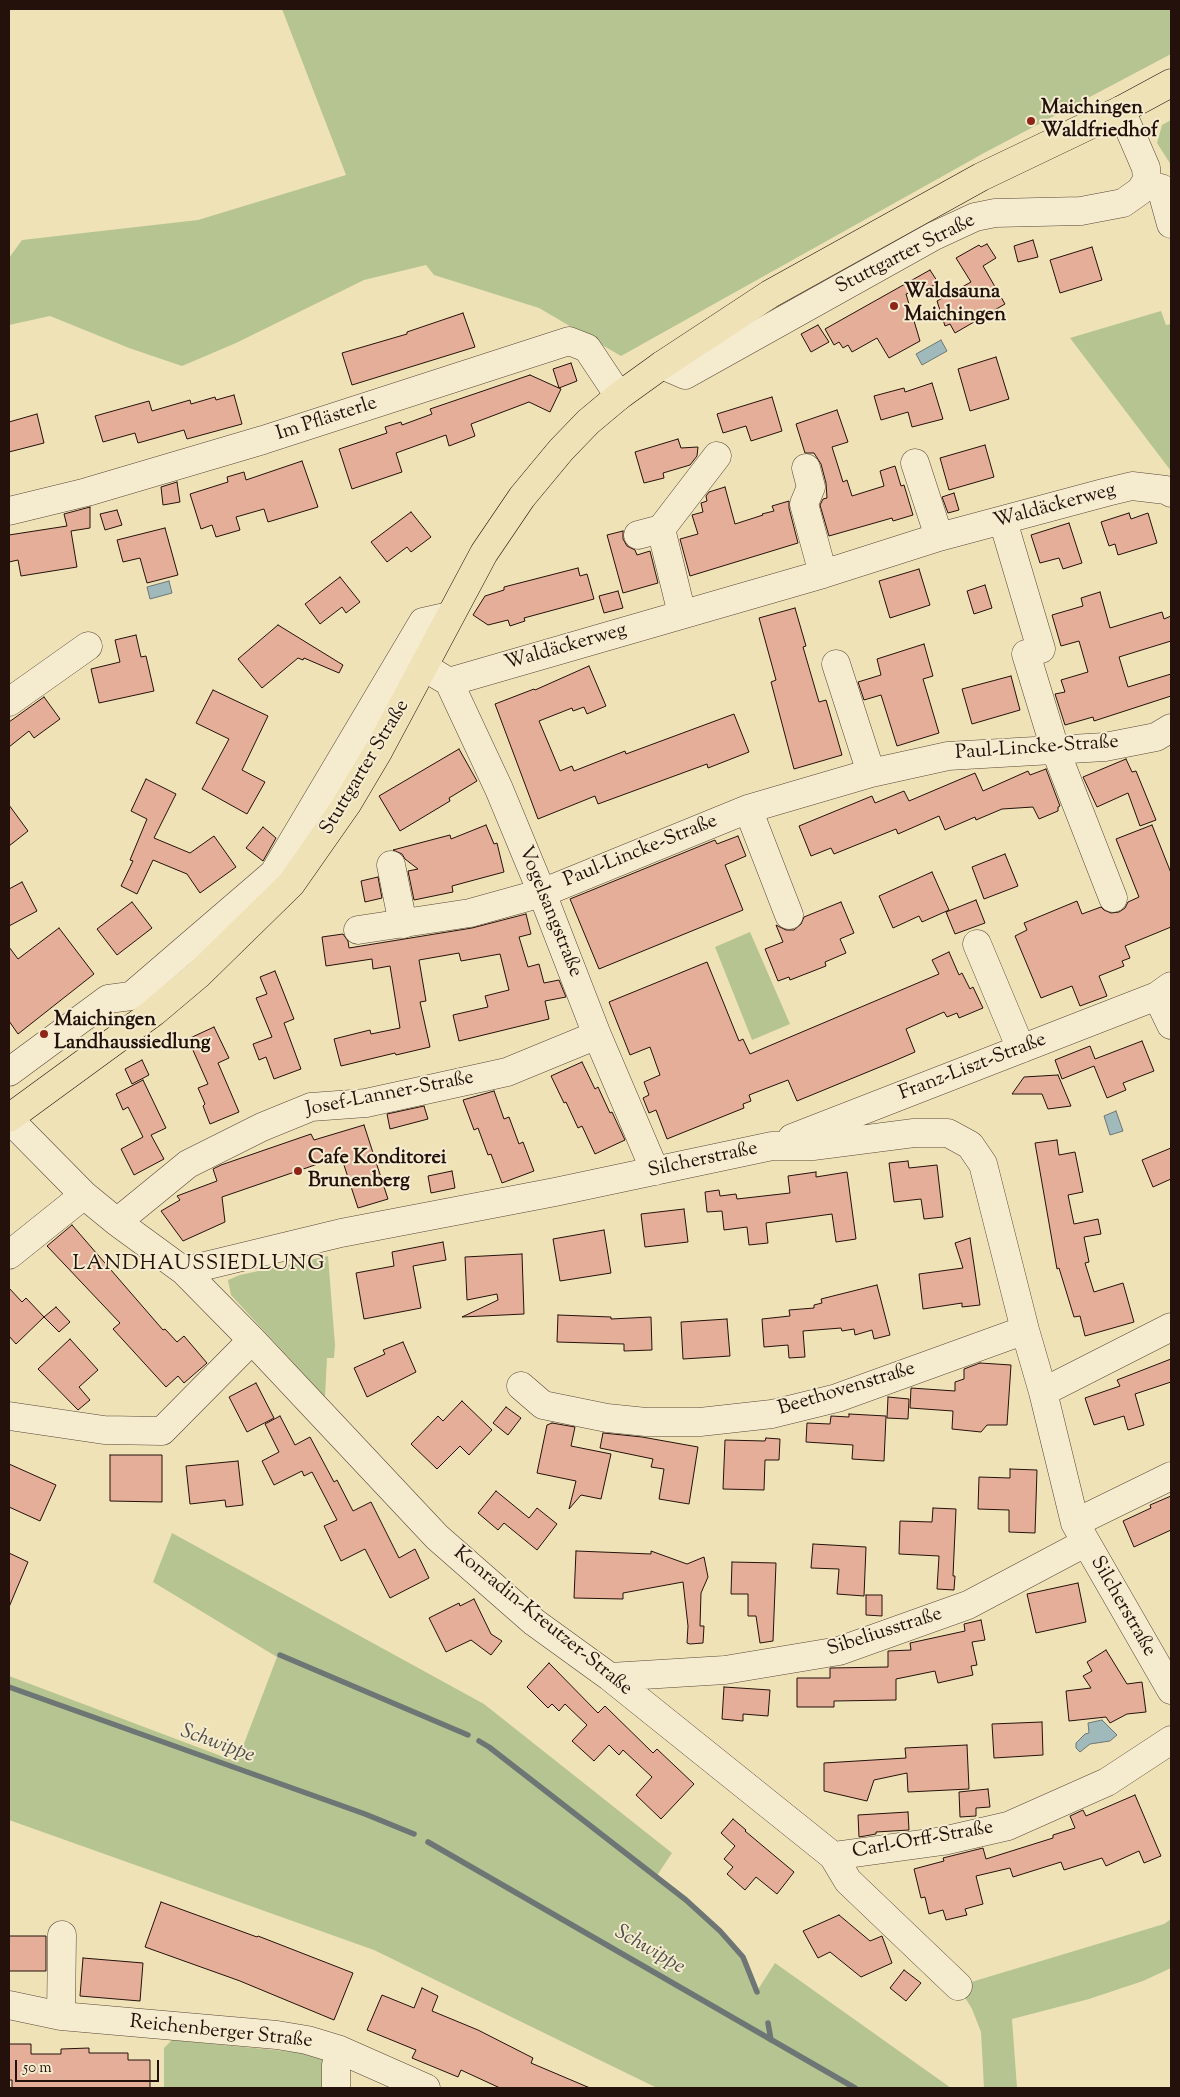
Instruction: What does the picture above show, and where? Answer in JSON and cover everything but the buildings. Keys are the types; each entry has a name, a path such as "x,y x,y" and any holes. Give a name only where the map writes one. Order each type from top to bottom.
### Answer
{"main road":[{"name":"Stuttgarter Straße","path":"9,1119 154,1012 199,974 292,884 347,804 424,667 484,553 522,497 561,450 588,422 619,396 662,365 770,294 981,177 1121,110 1171,83"}],"street":[{"path":"1121,110 1146,168 1160,184 1171,224"},
{"name":"Stuttgarter Straße","path":"662,365 685,375 934,236 975,217 995,213 1081,211 1101,208 1123,203 1140,191 1160,184"},
{"name":"Im Pflästerle","path":"9,511 87,492 263,440 568,341 586,348 619,396"},
{"path":"682,614 649,532 717,456"},
{"path":"916,463 939,538"},
{"path":"806,468 811,487 804,504 824,574"},
{"name":"Waldäckerweg","path":"449,682 824,574 939,538 1132,486 1166,490 1171,493"},
{"path":"1003,521 1041,649 1026,654 1055,749 1113,898"},
{"path":"9,1072 108,999 131,996 274,873 423,622 450,616"},
{"path":"9,702 88,646"},
{"path":"836,664 871,773"},
{"path":"424,667 449,682"},
{"name":"Vogelsangstraße","path":"449,682 498,789 542,893 597,1035 656,1171"},
{"name":"Paul-Lincke-Straße","path":"358,930 470,913 542,893 748,809 871,773 948,756 1105,747 1156,737 1171,728"},
{"path":"748,809 789,915"},
{"path":"392,865 403,924"},
{"path":"977,944 1021,1049"},
{"path":"1164,991 1171,1025"},
{"name":"Franz-Liszt-Straße","path":"772,1146 1164,991"},
{"path":"131,996 154,1012"},
{"name":"Josef-Lanner-Straße","path":"117,1222 188,1164 262,1127 311,1107 366,1103 507,1072 597,1035"},
{"name":"Konradin-Kreutzer-Straße","path":"9,1119 84,1195 117,1222 184,1271 252,1340 436,1537 534,1622 610,1677 833,1856 848,1881 958,1986"},
{"name":"Silcherstraße","path":"184,1271 341,1233 656,1171 772,1146 814,1146 914,1134 948,1134 970,1145 982,1164 1080,1533 1171,1690"},
{"path":"9,1255 84,1195"},
{"path":"1043,1392 1171,1327"},
{"name":"Beethovenstraße","path":"521,1386 543,1405 627,1420 700,1422 772,1414 837,1398 1025,1330"},
{"path":"9,1416 104,1430 162,1432 252,1340"},
{"path":"1080,1533 1171,1476"},
{"name":"Sibeliusstraße","path":"610,1677 725,1670 839,1651 968,1605 1080,1533"},
{"name":"Carl-Orff-Straße","path":"833,1856 943,1841 1008,1826 1107,1782 1171,1740"},
{"path":"61,2016 62,1935"},
{"name":"Reichenberger Straße","path":"9,2005 61,2016 277,2035 307,2040 340,2050 426,2088"},
{"path":"336,2088 336,2065 340,2050"}],"green space":[{"path":"282,9 1171,9 1171,54 984,153 621,356 539,308 434,275 426,265 364,280 236,343 182,366 129,348 50,316 9,325 9,258 22,240 198,220 346,175"},
{"path":"1171,120 1171,165 1157,143 1162,125"},
{"path":"1161,311 1166,325 1171,324 1171,471 1070,338"},
{"path":"750,932 790,1024 752,1040 715,947"},
{"path":"328,1256 335,1345 334,1358 327,1358 325,1397 231,1295 228,1280 240,1275"},
{"path":"172,1533 484,1704 672,1853 656,1877 720,1931 743,1957 757,1991 775,1963 951,2088 657,2088 374,1950 9,1820 9,1676 237,1762 277,1657 153,1582"},
{"path":"1171,1919 1171,1968 1143,1981 1089,1999 1012,2019 1017,2088 984,2088 981,2032 972,2009 958,1986 1164,1924"},
{"path":"172,2040 305,2053 322,2059 326,2066 327,2088 164,2088 164,2048"}],"water":[{"path":"941,340 947,351 922,365 916,354"},
{"path":"169,581 172,593 150,599 147,587"},
{"path":"1116,1111 1123,1131 1110,1135 1104,1116"},
{"path":"1102,1720 1117,1735 1110,1741 1090,1744 1080,1752 1076,1748 1076,1743 1085,1734 1089,1733 1088,1723"}],"waterway":[{"path":"280,1655 468,1735"},
{"name":"Schwippe","path":"9,1687 365,1814 414,1834"},
{"path":"479,1741 686,1900 720,1931 743,1957 757,1992"},
{"name":"Schwippe","path":"428,1842 855,2088"},
{"path":"768,2023 771,2040"}],"place":[{"name":"Maichingen Waldfriedhof","path":"1031,121"},
{"name":"Waldsauna Maichingen","path":"894,306"},
{"name":"Maichingen Landhaussiedlung","path":"44,1034"},
{"name":"Cafe Konditorei Brunenberg","path":"298,1171"}],"district":[{"name":"LANDHAUSSIEDLUNG","path":"199,1265"}]}
